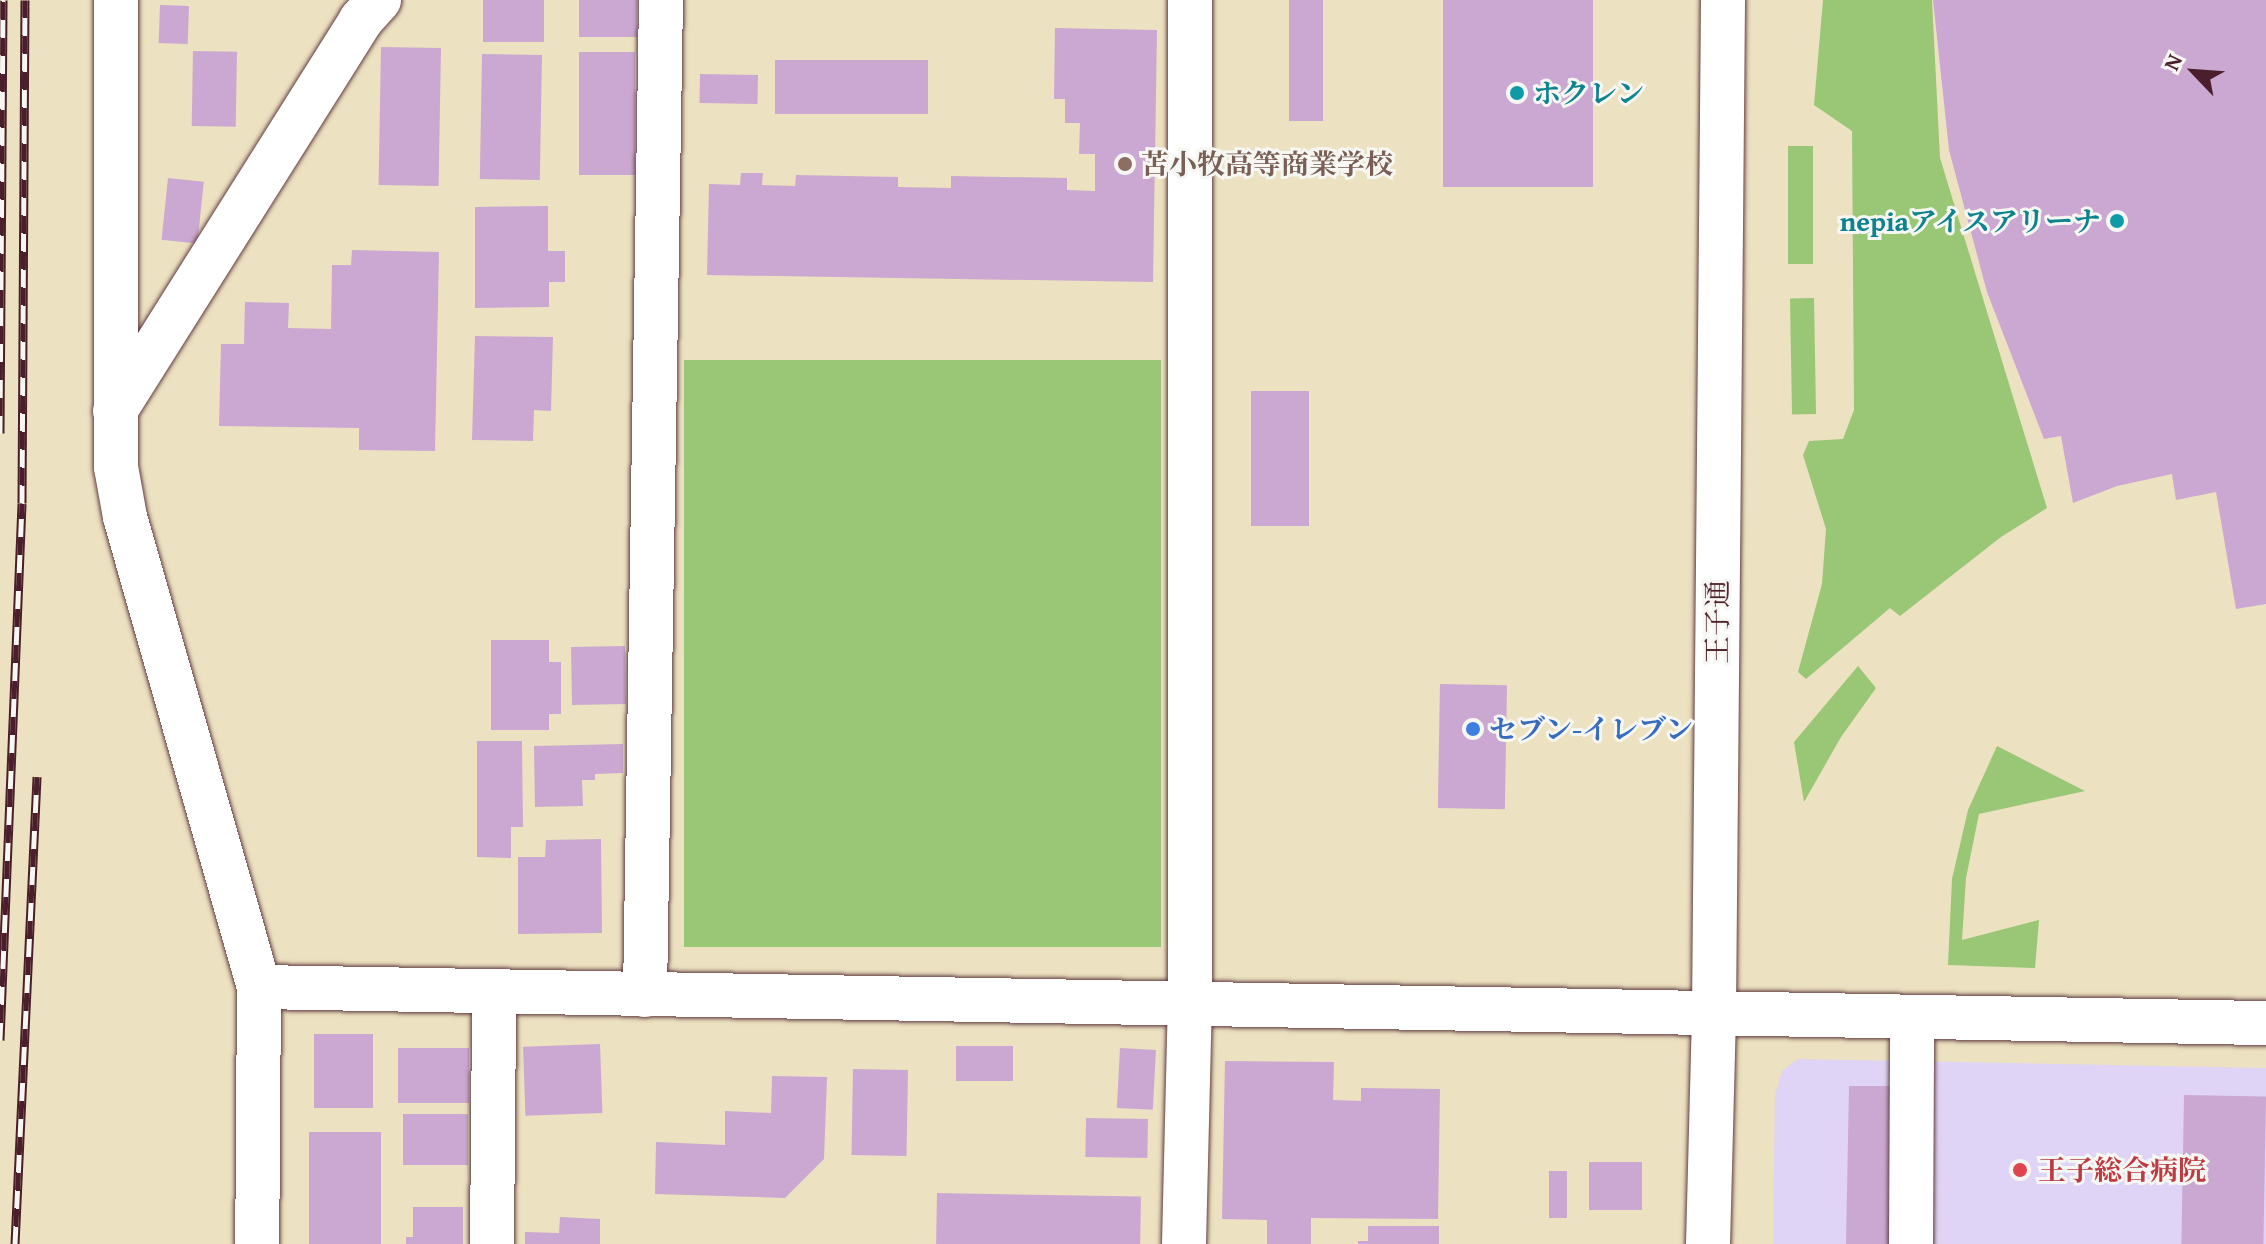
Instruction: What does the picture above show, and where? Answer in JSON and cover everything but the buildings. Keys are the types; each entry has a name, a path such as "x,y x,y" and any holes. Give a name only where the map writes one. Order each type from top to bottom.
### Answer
{"street":[{"path":"116,0 116,467 125,517 259,987 257,1244"},
{"path":"645,995 661,0"},
{"path":"1184,1244 1190,1004 1190,0"},
{"name":"王子通","path":"1708,1244 1714,1013 1723,0"},
{"path":"115,411 367,7"},
{"path":"259,987 2266,1023"},
{"path":"492,1244 494,992"},
{"path":"1911,1244 1912,1017"}],"shaded area":[{"name":"王子総合病院","path":"1798,1059 2266,1068 2266,1244 1773,1244 1775,1095 1782,1071"}],"green space":[{"path":"1823,0 1932,0 1940,158 2047,508 2001,537 1900,616 1890,608 1806,679 1798,672 1822,584 1826,529 1803,455 1809,441 1843,439 1854,410 1852,131 1814,105"},
{"path":"1788,146 1813,146 1813,264 1788,264"},
{"path":"1790,298 1814,298 1816,414 1792,414"},
{"path":"684,360 1161,360 1161,947 684,947"},
{"path":"1858,666 1876,688 1841,737 1804,802 1794,742"},
{"path":"1997,746 2085,791 1979,814 1966,878 1962,940 2039,920 2035,968 1948,965 1952,879 1968,810"}],"railway":[{"path":"0,433 3,0"},
{"path":"0,1040 22,503 25,0"},
{"path":"15,1244 37,777"}],"place":[{"name":"ホクレン","path":"1517,93"},
{"name":"苫小牧高等商業学校","path":"1125,164"},
{"name":"nepiaアイスアリーナ","path":"2117,221"},
{"name":"セブン-イレブン","path":"1473,729"},
{"name":"王子総合病院","path":"2020,1170"}]}
